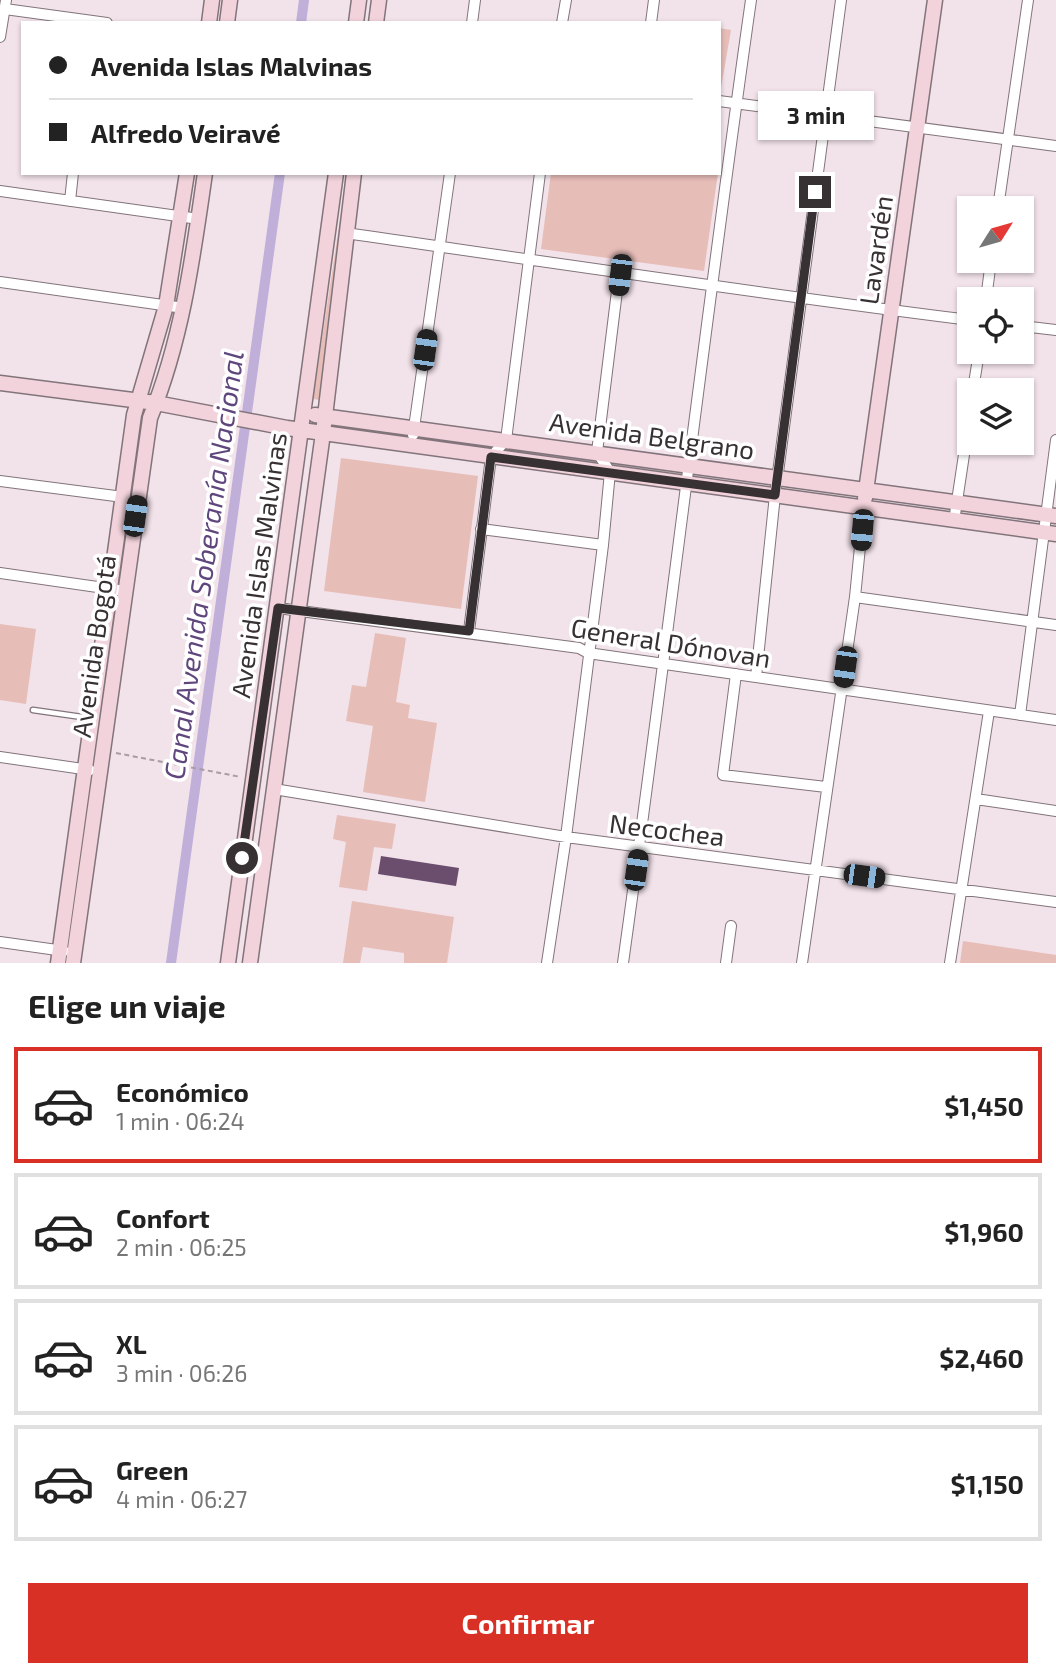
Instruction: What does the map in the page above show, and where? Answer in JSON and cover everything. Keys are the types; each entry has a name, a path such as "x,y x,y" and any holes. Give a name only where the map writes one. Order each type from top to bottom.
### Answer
{"main road":[{"path":"208,21 212,0"},
{"path":"227,21 230,0"},
{"path":"356,21 359,0"},
{"path":"376,21 379,0"},
{"name":"Lavardén","path":"864,507 935,0"},
{"name":"Avenida Bogotá","path":"66,957 83,768 134,415 166,306 187,175"},
{"name":"Avenida Bogotá","path":"66,957 101,772 150,418 162,393 184,308 205,175"},
{"name":"Avenida Islas Malvinas","path":"228,963 336,175"},
{"name":"Avenida Islas Malvinas","path":"250,963 323,433 354,175"},
{"name":"Avenida Belgrano","path":"0,383 156,403 223,418 287,428 325,415 1051,516"},
{"name":"Avenida Belgrano","path":"303,423 323,433 411,446 1050,533"}],"street":[{"path":"472,21 475,0"},
{"path":"562,21 566,0"},
{"path":"651,21 654,0"},
{"path":"623,963 665,663 688,465 751,0"},
{"path":"756,677 777,477 841,0"},
{"path":"1000,196 1028,0"},
{"path":"0,37 3,7 85,21"},
{"path":"721,101 1056,146"},
{"path":"70,201 73,175"},
{"path":"411,446 450,175"},
{"path":"469,631 491,457 506,440 540,175"},
{"path":"0,191 199,219"},
{"path":"346,233 620,275 713,284 957,318"},
{"path":"547,963 566,837 603,545 610,472 597,452 620,275"},
{"path":"0,282 184,308"},
{"path":"1034,327 1056,330"},
{"path":"1020,715 1033,622 1050,533 1056,440"},
{"path":"954,521 964,455"},
{"path":"0,481 123,497"},
{"path":"802,963 855,597 864,507"},
{"path":"481,529 603,545"},
{"path":"0,573 125,590"},
{"path":"855,597 1056,625"},
{"name":"General Dónovan","path":"278,608 469,631 579,648 588,653 1056,720"},
{"path":"736,674 723,775 826,787"},
{"path":"950,963 989,711"},
{"path":"0,757 101,772"},
{"name":"Necochea","path":"274,789 566,837 1056,902"},
{"path":"976,799 1056,811"},
{"path":"726,963 731,926"},
{"path":"0,942 66,957"}],"lane":[{"path":"33,710 90,718"}],"path":[{"path":"104,750 185,768 252,778"}],"shaded area":[{"path":"721,28 731,30 721,88"},
{"path":"347,175 347,175 321,400 313,399"},
{"path":"551,175 718,175 704,271 541,249"},
{"path":"138,424 145,425 122,575 117,575"},
{"path":"341,458 478,476 461,609 324,591"},
{"path":"0,624 36,629 26,704 0,700"},
{"path":"375,633 406,638 396,702 410,705 408,718 437,723 425,802 363,792 373,726 346,721 352,685 366,687"},
{"path":"337,815 396,824 392,849 374,847 367,891 339,887 346,842 333,839"},
{"path":"352,901 454,917 447,963 404,963 404,953 363,947 360,963 343,963"},
{"path":"963,941 1056,955 1056,963 960,963"}],"building":[{"path":"381,856 459,868 456,886 378,874"}],"waterway":[{"name":"Canal Avenida Soberanía Nacional","path":"301,21 304,0"},
{"name":"Canal Avenida Soberanía Nacional","path":"171,963 280,175"}],"route":[{"path":"242,858 278,608 469,631 491,457 775,495 815,192"}]}
